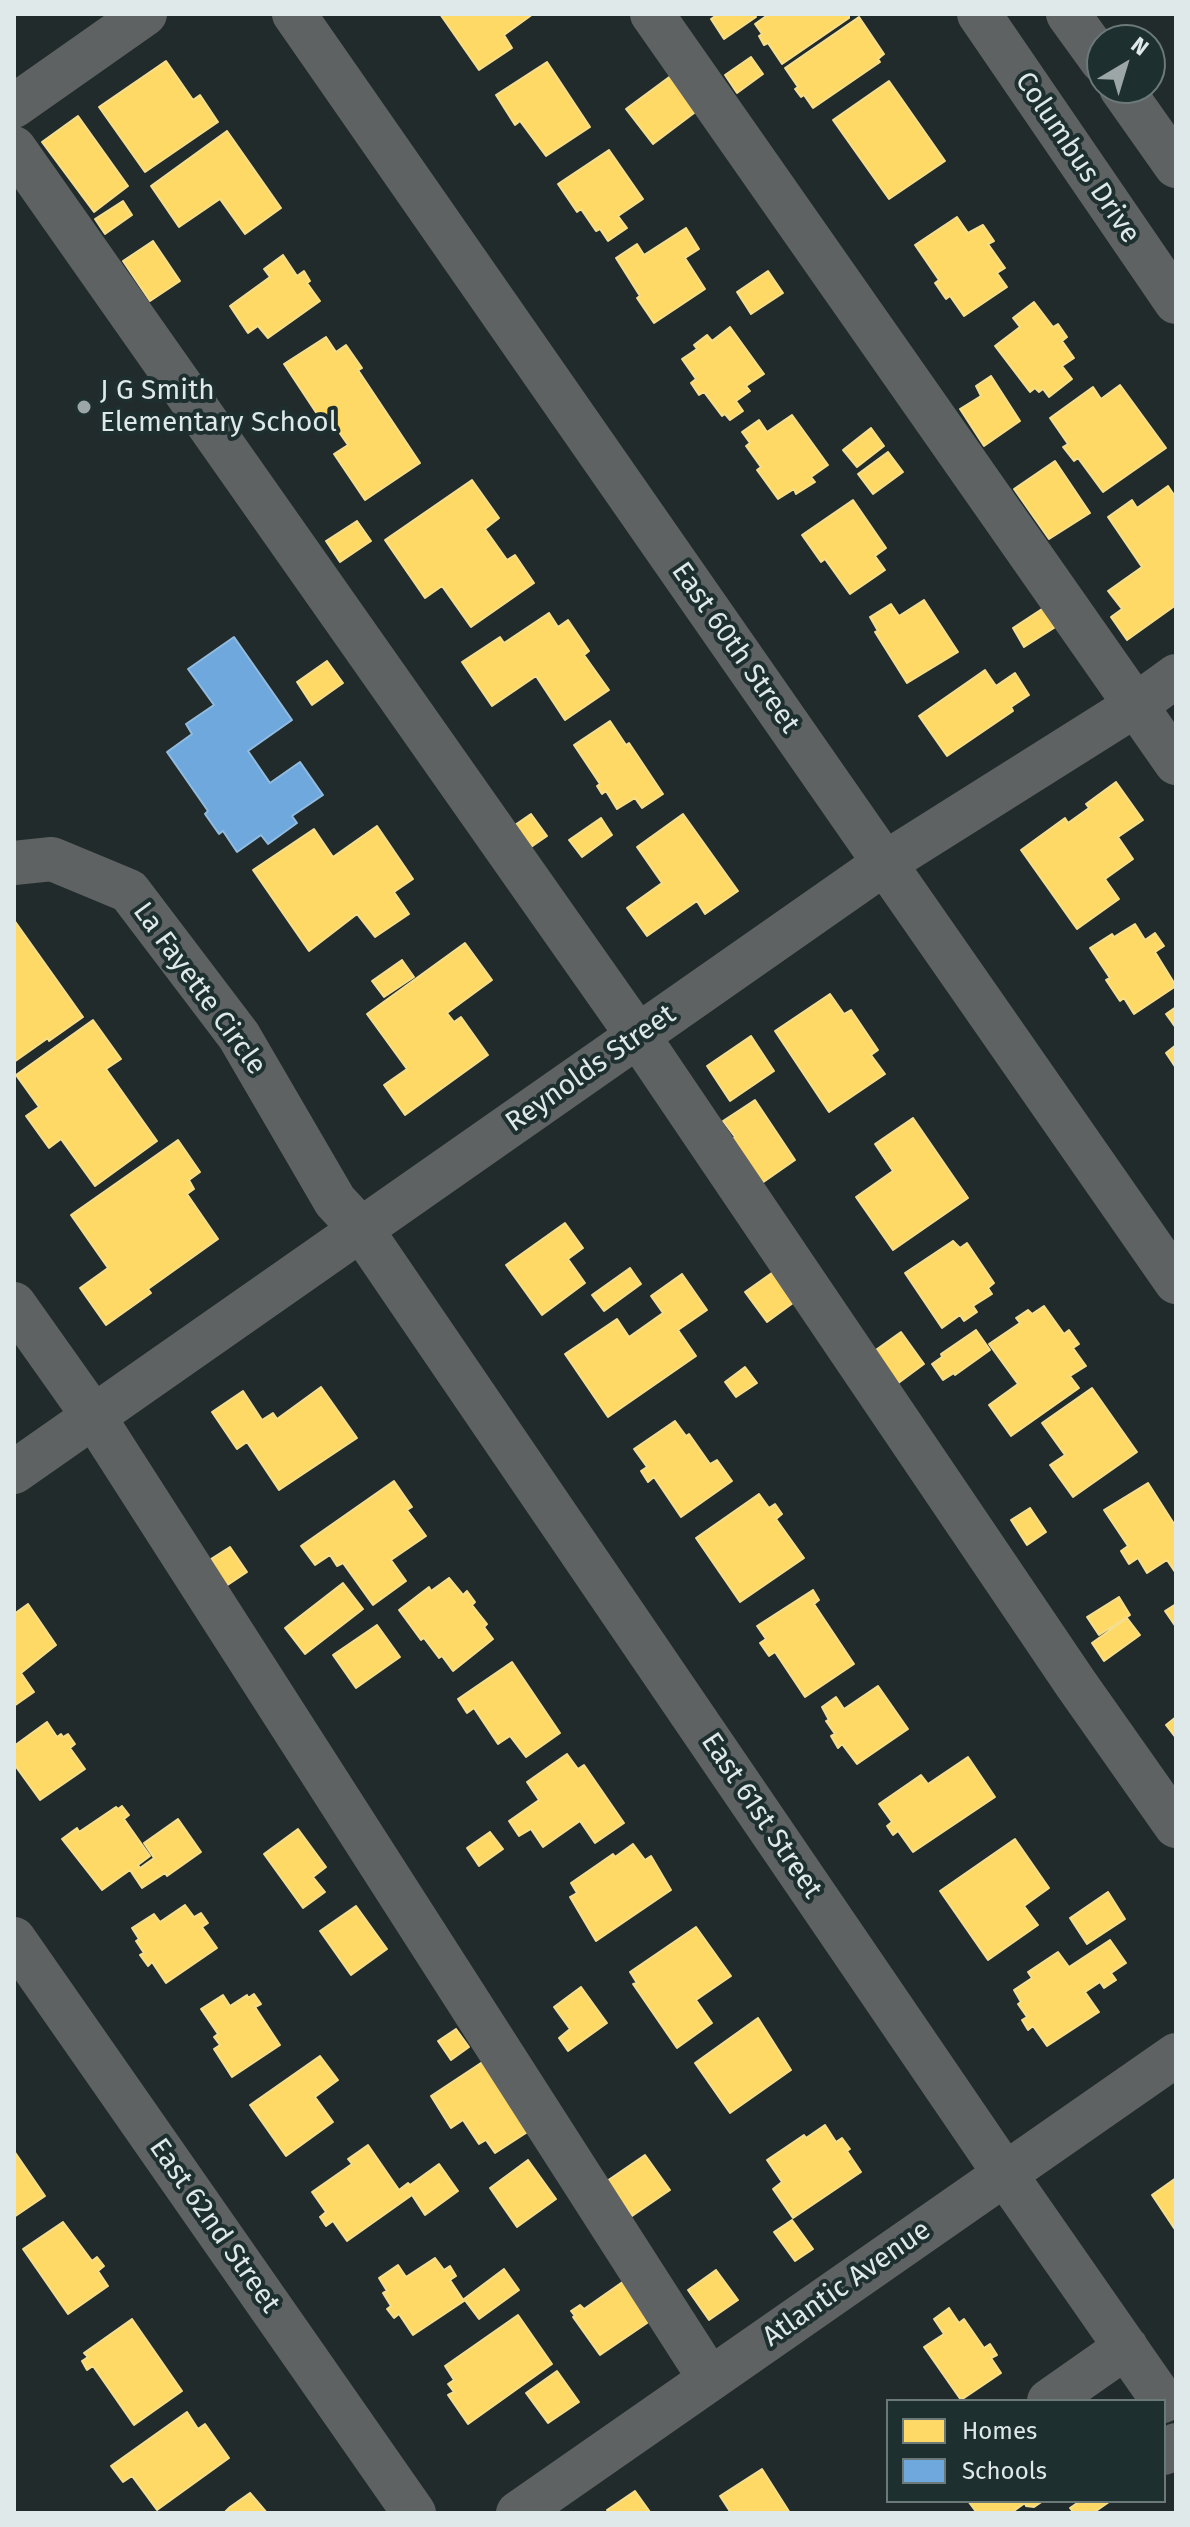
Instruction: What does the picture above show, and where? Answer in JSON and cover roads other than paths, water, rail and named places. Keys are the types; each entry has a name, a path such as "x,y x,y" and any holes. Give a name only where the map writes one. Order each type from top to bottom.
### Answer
{"street":[{"path":"14,106 145,14"},
{"name":"East 60th Street","path":"294,14 1176,1282"},
{"path":"652,14 1176,763"},
{"name":"Columbus Drive","path":"979,14 1176,302"},
{"path":"1068,14 1086,39"},
{"path":"1132,104 1176,166"},
{"path":"14,148 638,1036 1076,1684 1176,1826"},
{"name":"Reynolds Street","path":"14,1472 885,863 1136,705 1176,676"},
{"name":"La Fayette Circle","path":"14,863 52,859 129,891 239,1036 335,1201 361,1229"},
{"name":"East 61st Street","path":"361,1229 1161,2399"},
{"path":"14,1304 94,1417 710,2379"},
{"name":"East 62nd Street","path":"14,1939 414,2513"},
{"name":"Atlantic Avenue","path":"541,2506 710,2379 1176,2055"},
{"path":"1052,2399 1126,2347"}],"place":[{"name":"J G Smith Elementary School","path":"84,407"}]}
